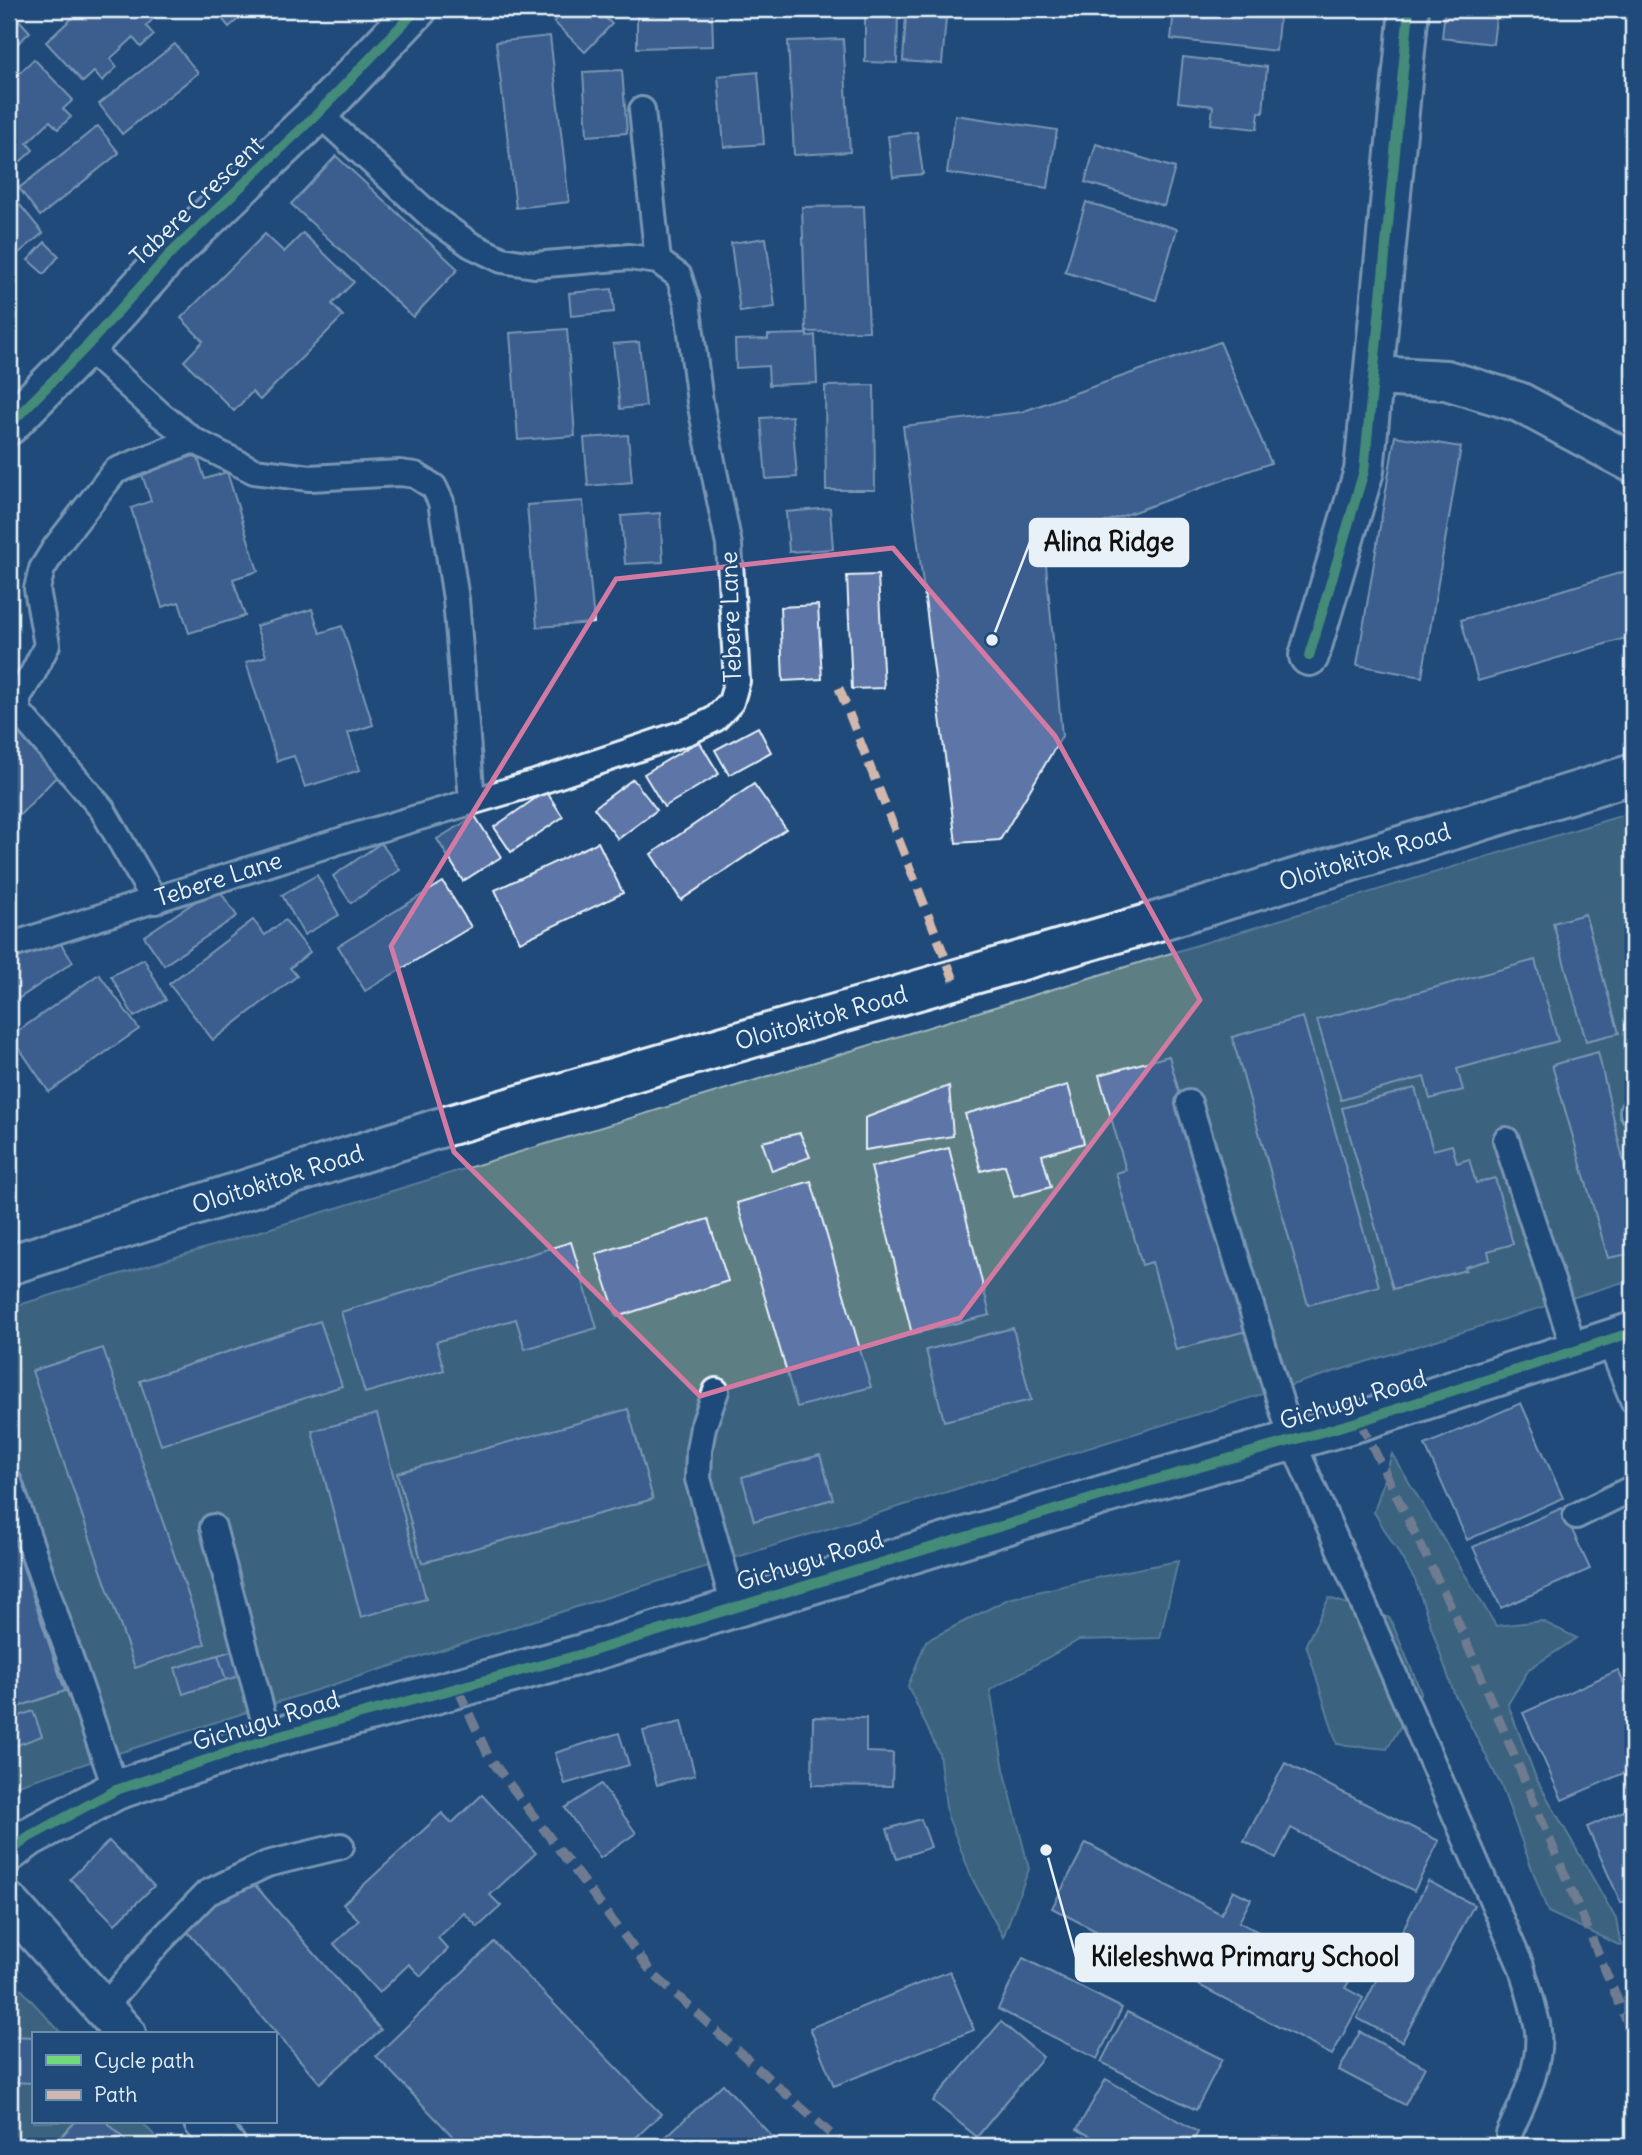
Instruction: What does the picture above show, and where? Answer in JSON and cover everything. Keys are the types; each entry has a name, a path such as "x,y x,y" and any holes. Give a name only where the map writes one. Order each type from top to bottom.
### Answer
{"street":[{"name":"Tabere Crescent","path":"9,425 86,347 169,255 318,113 417,9"},
{"path":"1309,656 1364,471 1409,9"},
{"path":"1374,376 1446,380 1519,402 1633,463"},
{"name":"Oloitokitok Road","path":"9,1265 436,1129 1158,921 1633,774"},
{"name":"Gichugu Road","path":"9,1852 40,1831 116,1790 269,1740 586,1653 734,1606 1360,1421 1606,1341"},
{"path":"9,1903 114,2022"},
{"path":"206,2124 226,2146"}],"lane":[{"path":"318,113 433,218 471,245 502,260 534,265 629,257 658,261 642,110"},
{"name":"Tebere Lane","path":"9,946 690,731 715,719 731,702 737,681 729,545 700,402 687,302 679,276 658,261"},
{"path":"86,347 193,440 254,471 310,478 400,472 415,475 434,487 441,502 456,599 472,801"},
{"path":"155,901 102,809 18,711 18,697 47,645 37,589 42,569 55,548 115,471 193,440"},
{"path":"1189,1103 1292,1440 1521,1966 1537,2026 1538,2055 1527,2095 1509,2134"},
{"path":"1506,1140 1633,1400"},
{"path":"716,1391 702,1427 698,1479 734,1606"},
{"path":"9,1482 116,1790"},
{"path":"1576,1516 1633,1488"},
{"path":"213,1527 269,1740"},
{"path":"114,2022 159,1942 207,1893 267,1864 341,1846"}],"highlighted area":[{"path":"893,548 1055,736 1200,1000 960,1318 700,1396 454,1152 391,946 616,579"}],"green space":[{"path":"1633,812 1633,1279 592,1602 9,1788 9,1308"},
{"path":"1392,1454 1496,1626 1542,1621 1577,1638 1529,1669 1508,1704 1536,1778 1616,1919 1621,1946 1548,1912 1501,1785 1454,1693 1415,1580 1374,1512"},
{"path":"1178,1561 1160,1638 1079,1640 990,1690 1004,1769 1029,1869 1003,1937 972,1878 947,1814 939,1753 908,1686 926,1641 1008,1599"},
{"path":"1329,1598 1390,1618 1421,1692 1387,1749 1337,1744 1306,1644"},
{"path":"9,1976 60,2032 32,2032 32,2124 144,2124 164,2146 9,2146"}],"building":[{"path":"9,9 30,32 9,52"},
{"path":"82,9 149,9 156,16 146,26 154,35 141,47 133,38 110,59 117,67 102,81 94,72 83,82 46,42"},
{"path":"214,9 250,9 229,27"},
{"path":"567,9 596,9 612,24 585,52 554,22"},
{"path":"865,9 898,9 897,63 865,62"},
{"path":"1174,9 1280,9 1276,51 1171,39"},
{"path":"1445,9 1497,9 1493,44 1442,38"},
{"path":"712,12 713,46 637,48 637,13"},
{"path":"906,15 946,18 942,64 903,61"},
{"path":"550,36 569,202 516,208 496,42"},
{"path":"843,39 850,152 794,155 788,41"},
{"path":"175,44 198,73 122,134 99,104"},
{"path":"1183,57 1267,67 1263,113 1259,112 1257,129 1211,124 1213,106 1178,102"},
{"path":"34,59 73,100 63,109 71,117 58,129 50,121 27,143 33,150 19,163 11,154 9,156 9,83"},
{"path":"622,70 627,133 587,136 583,72"},
{"path":"758,72 764,144 724,147 718,76"},
{"path":"955,115 1057,130 1048,188 947,173"},
{"path":"98,126 119,153 40,216 19,188"},
{"path":"917,132 923,174 893,177 888,136"},
{"path":"1096,144 1175,168 1164,206 1085,182"},
{"path":"336,156 458,269 413,317 291,204"},
{"path":"1086,202 1177,229 1156,300 1065,272"},
{"path":"20,205 43,233 9,261 9,214"},
{"path":"864,206 869,331 806,332 802,207"},
{"path":"303,233 354,282 332,304 343,316 260,400 252,392 234,411 184,361 203,341 181,318 265,234 284,252"},
{"path":"766,238 775,307 740,312 731,243"},
{"path":"45,242 59,256 44,274 28,260"},
{"path":"612,289 614,312 571,316 569,293"},
{"path":"567,329 575,436 518,440 510,333"},
{"path":"807,334 807,337 815,335 817,383 769,385 768,366 736,368 735,340 768,339 768,335"},
{"path":"639,342 646,406 620,409 613,344"},
{"path":"1220,342 1271,463 1044,544 1062,736 1000,840 956,843 903,426 1021,412"},
{"path":"874,385 875,490 826,490 825,386"},
{"path":"792,416 797,477 766,479 761,418"},
{"path":"628,435 632,482 588,486 584,438"},
{"path":"1395,436 1461,447 1422,677 1357,665"},
{"path":"197,455 205,479 227,472 258,571 233,579 245,616 189,633 179,602 162,607 131,508 151,501 141,472"},
{"path":"583,501 594,623 537,627 527,505"},
{"path":"830,508 833,549 789,552 786,512"},
{"path":"660,513 663,562 625,564 621,516"},
{"path":"1633,569 1633,636 1478,681 1461,620"},
{"path":"878,575 884,688 852,689 847,576"},
{"path":"818,605 822,679 783,681 780,607"},
{"path":"312,609 320,633 342,626 373,725 348,733 360,770 305,787 294,756 277,761 246,662 266,656 256,626"},
{"path":"9,724 60,773 15,820 9,814"},
{"path":"758,727 771,752 729,775 715,750"},
{"path":"699,741 719,774 664,807 644,774"},
{"path":"633,779 657,810 618,839 594,808"},
{"path":"754,784 786,829 681,900 651,854"},
{"path":"546,791 563,817 511,852 494,827"},
{"path":"475,816 501,857 463,881 437,839"},
{"path":"598,842 623,893 520,942 495,890"},
{"path":"381,843 400,870 351,903 333,876"},
{"path":"317,875 339,915 304,935 282,895"},
{"path":"443,882 471,927 365,991 338,946"},
{"path":"217,887 237,916 164,965 144,936"},
{"path":"1585,914 1619,1033 1586,1041 1553,923"},
{"path":"253,920 265,935 285,920 310,952 290,968 297,976 213,1040 169,984"},
{"path":"54,934 73,962 9,1005 9,965"},
{"path":"144,959 166,1000 134,1017 111,976"},
{"path":"1535,960 1558,1041 1457,1069 1463,1090 1430,1099 1424,1077 1341,1100 1317,1020"},
{"path":"1633,969 1633,1026 1629,1025"},
{"path":"99,974 139,1029 49,1092 11,1036"},
{"path":"1303,1017 1379,1286 1308,1305 1232,1037"},
{"path":"1598,1052 1633,1202 1633,1253 1608,1258 1552,1065"},
{"path":"1169,1056 1246,1331 1176,1350 1152,1262 1142,1265 1116,1173 1126,1170 1099,1075"},
{"path":"1068,1085 1084,1143 1042,1155 1051,1187 1014,1197 1005,1165 981,1171 965,1114"},
{"path":"949,1086 953,1136 865,1150 865,1118"},
{"path":"1415,1088 1433,1150 1452,1145 1457,1163 1469,1159 1476,1183 1495,1178 1513,1244 1488,1251 1490,1260 1465,1267 1466,1270 1393,1289 1342,1108"},
{"path":"800,1133 810,1157 772,1171 762,1142"},
{"path":"949,1148 990,1315 912,1334 871,1167"},
{"path":"811,1181 871,1387 797,1407 737,1203"},
{"path":"708,1219 728,1281 617,1317 596,1254"},
{"path":"571,1242 597,1328 525,1349 516,1319 436,1342 444,1370 365,1393 341,1312"},
{"path":"320,1321 342,1386 161,1445 140,1381"},
{"path":"1013,1328 1031,1400 944,1421 926,1350"},
{"path":"103,1348 205,1644 135,1668 32,1371"},
{"path":"1521,1403 1563,1498 1467,1540 1425,1445"},
{"path":"628,1409 653,1499 422,1563 397,1473"},
{"path":"377,1414 426,1599 361,1617 312,1431"},
{"path":"820,1455 833,1499 754,1521 742,1477"},
{"path":"1562,1508 1590,1569 1501,1608 1473,1547"},
{"path":"9,1526 65,1691 9,1710"},
{"path":"255,1644 263,1669 226,1680 218,1655"},
{"path":"218,1655 226,1680 183,1694 175,1668"},
{"path":"1618,1670 1633,1704 1633,1769 1562,1800 1523,1713"},
{"path":"33,1711 42,1736 9,1748 9,1720"},
{"path":"813,1717 866,1718 866,1752 893,1753 892,1786 812,1785"},
{"path":"681,1722 695,1775 657,1785 643,1731"},
{"path":"619,1733 629,1765 565,1784 555,1753"},
{"path":"1285,1763 1439,1841 1414,1891 1291,1828 1276,1858 1244,1841"},
{"path":"601,1784 636,1833 600,1858 565,1808"},
{"path":"482,1795 536,1853 490,1895 501,1906 478,1927 464,1913 438,1938 448,1949 421,1976 409,1964 379,1993 334,1944 359,1920 343,1904 442,1813 452,1823"},
{"path":"1628,1809 1633,1821 1633,1898 1621,1903 1587,1827"},
{"path":"921,1819 931,1847 897,1859 887,1829"},
{"path":"109,1841 154,1886 115,1924 70,1879"},
{"path":"1086,1843 1221,1914 1233,1890 1251,1899 1239,1922 1350,1980 1345,1988 1363,1998 1332,2055 1052,1908"},
{"path":"247,1876 381,2030 320,2083 186,1930"},
{"path":"1428,1881 1474,1905 1402,2042 1357,2018"},
{"path":"494,1942 661,2114 627,2146 462,2146 376,2056"},
{"path":"1023,1958 1122,2008 1097,2059 998,2009"},
{"path":"950,1971 974,2030 834,2086 810,2028"},
{"path":"1127,2012 1222,2059 1196,2110 1101,2062"},
{"path":"1001,2022 1043,2057 977,2137 933,2101"},
{"path":"1360,2032 1425,2067 1405,2105 1339,2070"},
{"path":"12,2036 32,2037 32,2083 11,2082"},
{"path":"1106,2079 1198,2132 1190,2146 1108,2146 1077,2129"},
{"path":"723,2084 781,2146 658,2144"},
{"path":"73,2124 109,2124 131,2146 52,2146"}],"marked path":[{"path":"839,688 954,980"},
{"path":"1360,1421 1454,1613 1633,2036"},
{"path":"458,1689 489,1757 653,1974 844,2146"}],"cycle path":[{"path":"9,425 86,347 169,255 318,113 417,9"},
{"path":"1309,656 1364,471 1409,9"},
{"path":"9,1852 29,1837 116,1790 269,1739 586,1653 1123,1489 1360,1421 1633,1332"}],"place":[{"name":"Alina Ridge","path":"992,640"},
{"name":"Kileleshwa Primary School","path":"1046,1850"}]}
